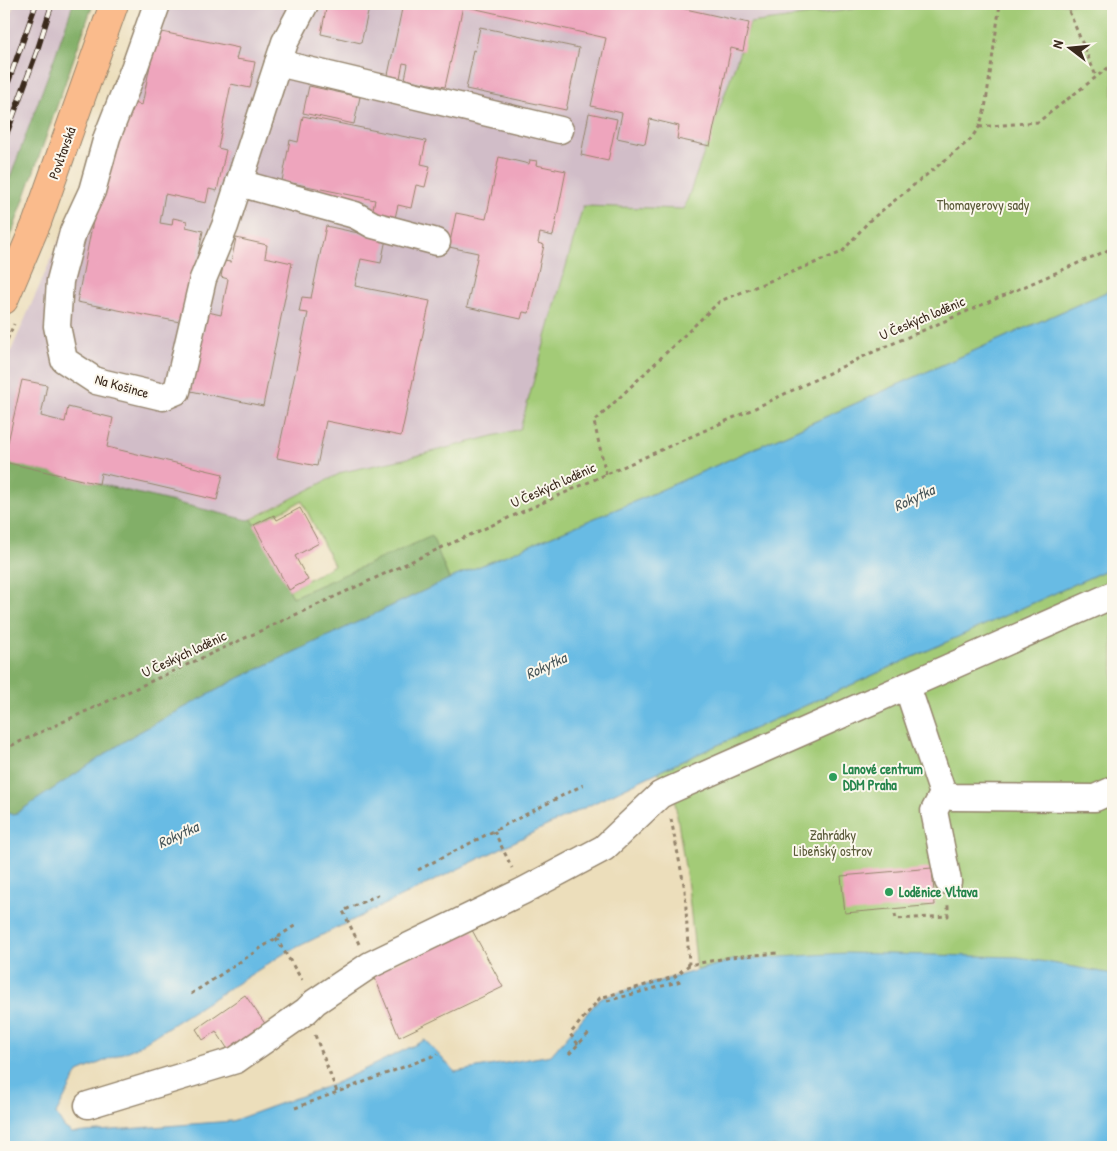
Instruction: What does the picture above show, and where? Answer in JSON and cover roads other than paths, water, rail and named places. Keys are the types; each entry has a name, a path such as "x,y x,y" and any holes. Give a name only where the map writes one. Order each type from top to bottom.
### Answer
{"main road":[{"name":"Povltavská","path":"4,300 37,222 114,4"}],"lane":[{"name":"Na Košince","path":"157,4 107,138 92,191 73,232 60,281 56,326 64,360 96,381 163,397 177,392 203,279 225,226 285,42 305,4"},
{"path":"278,63 560,130"},
{"path":"239,183 355,215 373,225 436,242"},
{"path":"88,1105 236,1060 370,965 523,891 604,848 660,795 1113,595"},
{"path":"907,686 942,794 934,811 948,881"},
{"path":"942,794 953,797 1095,798 1113,790"}],"water":[{"name":"Rokytka","path":"1113,289 1113,567 658,772 285,953 135,1048 78,1072 56,1114 64,1127 72,1133 232,1121 334,1084 425,1040 455,1072 551,1055 600,998 734,960 845,953 1018,957 1113,974 1113,1147 4,1147 4,812 14,815 134,735 239,678 449,579 643,498"}],"railway":[{"path":"4,94 36,4"},
{"path":"4,141 52,4"}],"place":[{"name":"Lanové centrum DDM Praha","path":"833,777"},
{"name":"Loděnice Vltava","path":"889,892"}],"park label":[{"name":"Thomayerovy sady","path":"983,205"},
{"name":"Zahrádky Libeňský ostrov","path":"833,844"}]}
